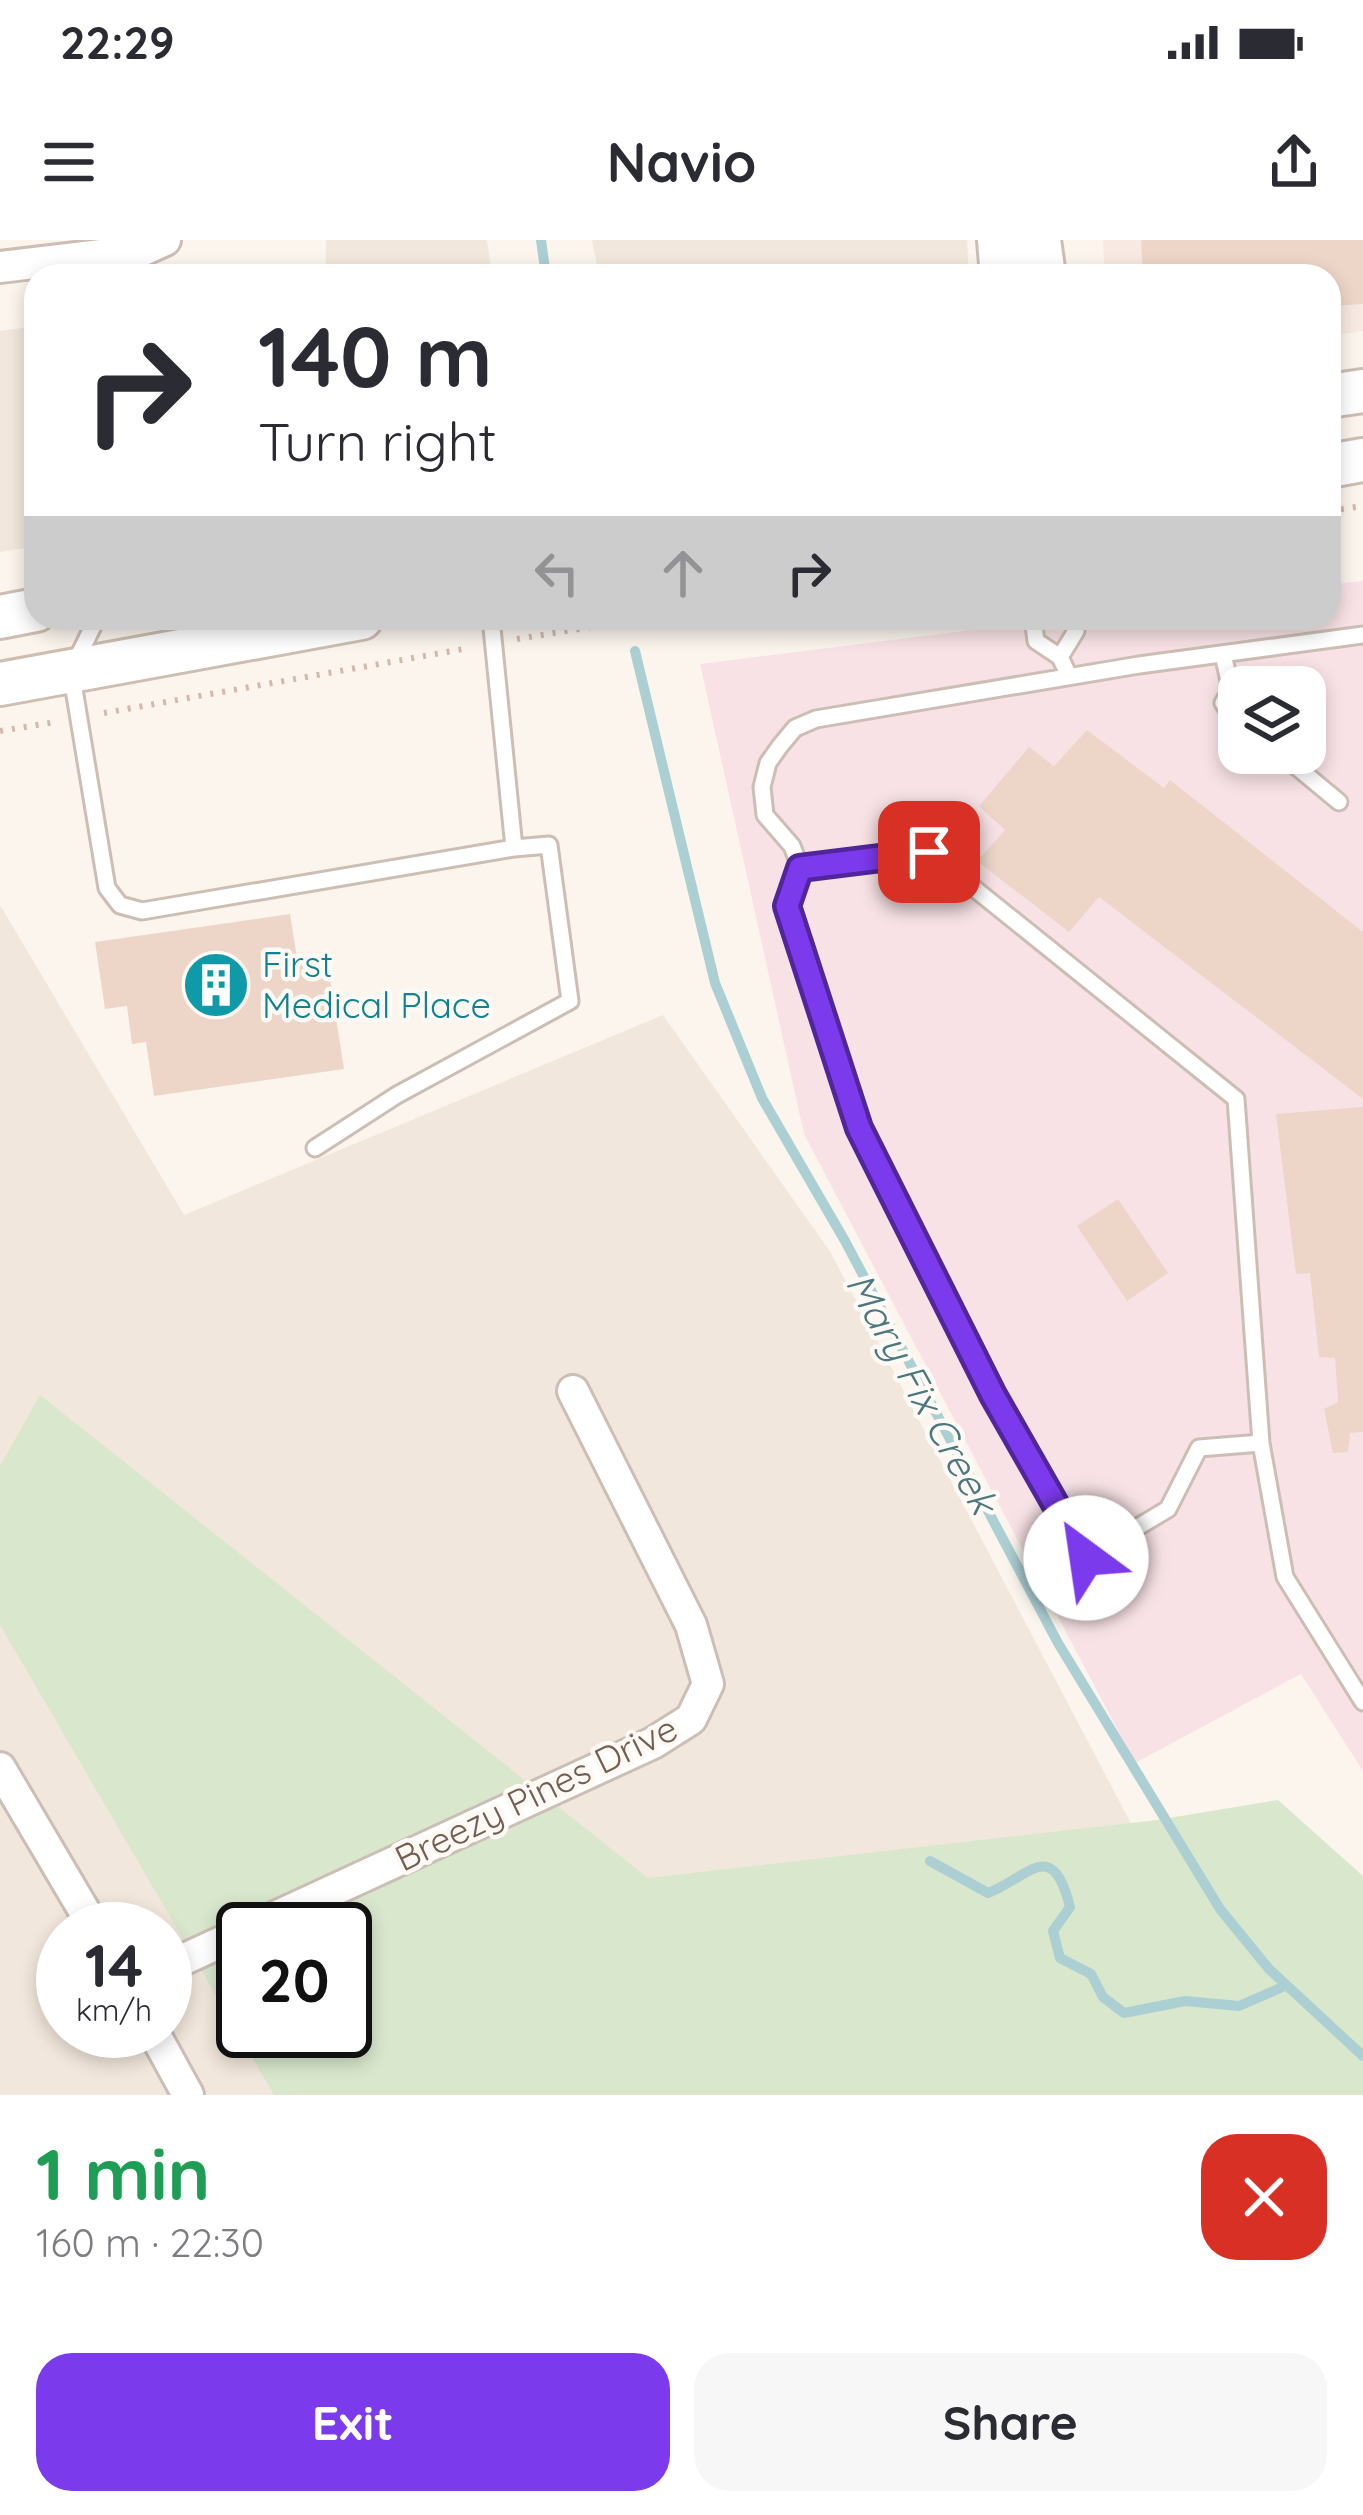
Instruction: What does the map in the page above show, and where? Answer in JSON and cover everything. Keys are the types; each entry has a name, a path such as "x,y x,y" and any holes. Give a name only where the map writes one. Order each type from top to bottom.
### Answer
{"main road":[{"path":"0,684 295,630"}],"street":[{"path":"25,264 143,250 165,240"},
{"name":"Breezy Pines Drive","path":"307,1902 628,1755 691,1719 708,1684 691,1624 573,1391"},
{"path":"0,1768 79,1902"},
{"path":"0,1828 32,1823"},
{"path":"168,2058 188,2095"}],"lane":[{"path":"91,630 71,671 107,888 120,905 142,911 549,845 570,1001 397,1095 315,1148"},
{"path":"492,630 514,848"},
{"path":"1035,630 1036,640 1060,658 1069,676"},
{"path":"1060,658 1076,630"},
{"path":"1261,1443 1199,1448 1168,1509 1086,1558 983,1376 859,1128 787,906 800,868 792,846 765,815 762,787 768,763 795,728 816,719 1069,676 1363,635"},
{"path":"1223,653 1227,666"},
{"path":"1305,774 1339,802"},
{"path":"800,868 929,852 1236,1099 1261,1443 1285,1577 1363,1702"}],"path":[{"path":"512,640 573,630"},
{"path":"96,715 465,649"},
{"path":"0,731 55,722"}],"shaded area":[{"path":"326,240 487,240 490,264 326,264"},
{"path":"592,240 967,240 968,264 597,264"},
{"path":"1103,240 1363,240 1363,331 1341,334 1341,264 1104,264"},
{"path":"24,328 24,548 0,552 0,331"},
{"path":"1363,581 1363,1771 1301,1674 1135,1763 804,1134 700,664 973,630 1341,630 1341,584"},
{"path":"0,905 184,1215 663,1015 831,1253 1155,1869 1362,2095 0,2095"}],"green space":[{"path":"40,1395 648,1878 1157,1820 1278,1800 1363,1876 1363,2095 274,2095 252,2058 372,2058 372,1902 216,1902 216,1996 192,1954 192,1902 161,1902 0,1625 0,1466"}],"building":[{"path":"1141,240 1363,240 1363,304 1341,305 1341,264 1142,264"},
{"path":"1087,730 1164,788 1170,780 1363,932 1363,1099 1099,897 1069,932 977,861 1005,830 979,806 1029,747 1054,766"},
{"name":"First Medical Place","path":"290,914 298,964 327,960 344,1069 154,1096 146,1042 132,1044 127,1006 105,1009 95,942"},
{"path":"1363,1107 1363,1432 1350,1433 1348,1452 1333,1453 1324,1409 1338,1402 1335,1358 1319,1357 1310,1273 1296,1274 1276,1114"},
{"path":"1118,1199 1168,1273 1127,1301 1077,1226"}],"waterway":[{"name":"Mary Fix Creek","path":"541,240 544,264"},
{"name":"Mary Fix Creek","path":"635,651 715,983 762,1098 845,1241 1058,1643 1220,1909 1269,1969 1363,2056"},
{"path":"930,1861 988,1893 1037,1867 1055,1872 1070,1907 1053,1931 1060,1958 1091,1974 1103,1997 1124,2013 1185,2001 1239,2006 1285,1986"}],"place":[{"name":"First Medical Place","path":"216,985"}],"route":[{"path":"929,852 800,868 787,906 859,1128 993,1395 1086,1558"}]}
